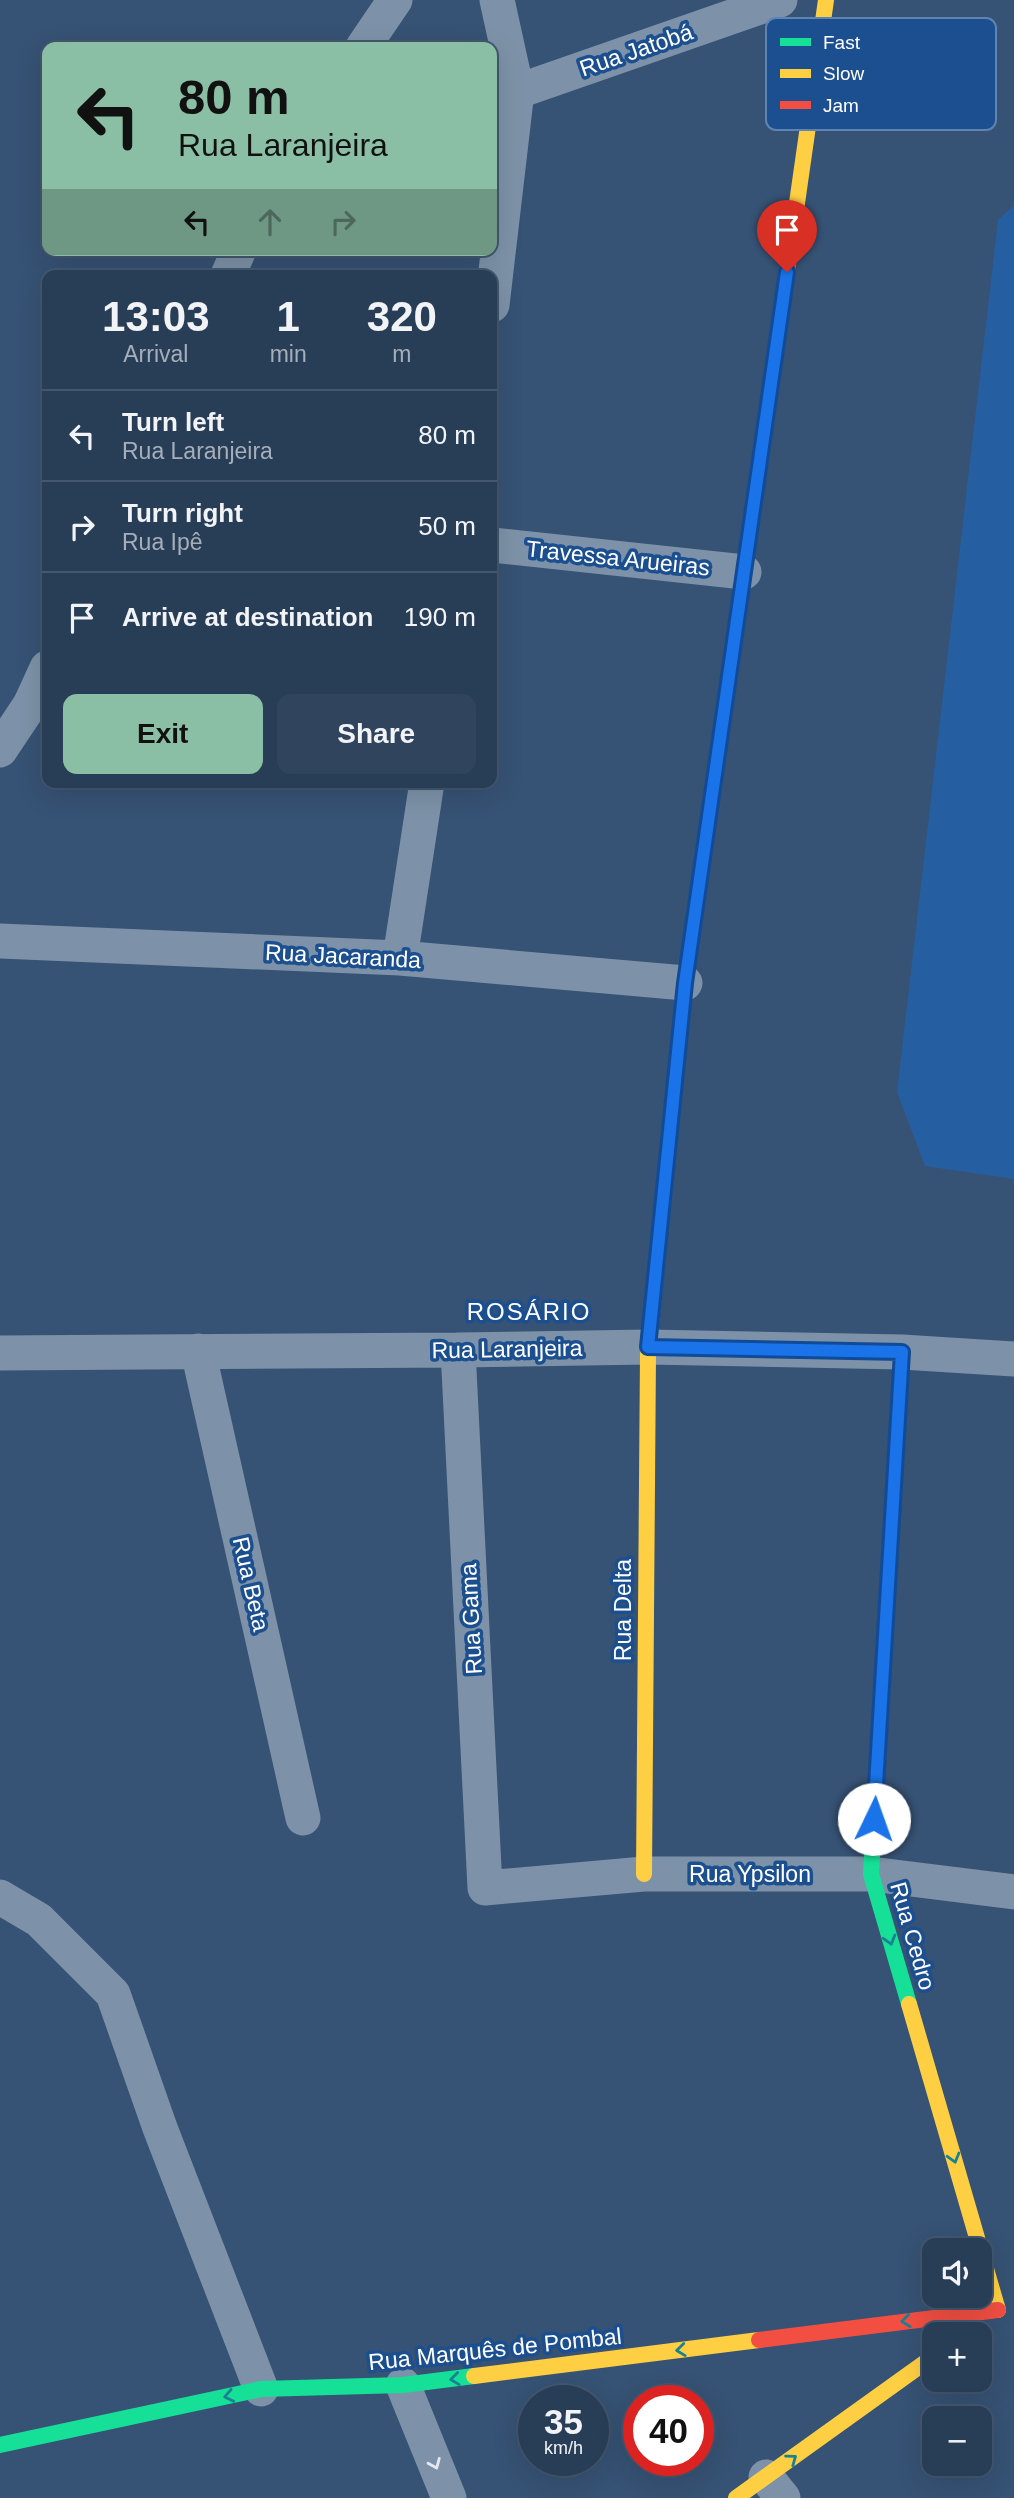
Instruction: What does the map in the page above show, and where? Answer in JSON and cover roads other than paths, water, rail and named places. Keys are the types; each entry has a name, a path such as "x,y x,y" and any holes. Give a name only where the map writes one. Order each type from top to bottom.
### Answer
{"street":[{"path":"366,42 395,0"},
{"path":"497,0 504,96 497,218"},
{"name":"Rua Jatobá","path":"504,96 780,0"},
{"name":"Rua Delta","path":"823,18 826,0"},
{"name":"Rua Delta","path":"644,1874 648,1347 685,983 807,130"},
{"name":"Travessa Arueiras","path":"497,546 744,572"},
{"path":"0,750 30,705 42,679"},
{"path":"400,958 426,788"},
{"name":"Rua Jacaranda","path":"0,941 400,958 685,983"},
{"name":"Rua Laranjeira","path":"0,1353 648,1347 902,1352 1014,1359"},
{"name":"Rua Gama","path":"458,1350 485,1888"},
{"name":"Rua Beta","path":"198,1351 303,1818"},
{"name":"Rua Cedro","path":"902,1352 871,1874 1006,2308"},
{"name":"Rua Ypsilon","path":"485,1888 644,1874 871,1874 1014,1892"},
{"path":"0,1897 39,1920 113,1994 160,2128 261,2389"},
{"path":"983,2322 1006,2308"},
{"name":"Rua Marquês de Pombal","path":"0,2445 261,2389 402,2385 1006,2308"},
{"path":"736,2498 774,2488 922,2366"},
{"path":"402,2385 449,2498"}],"district":[{"name":"ROSÁRIO","path":"529,1312"}]}
